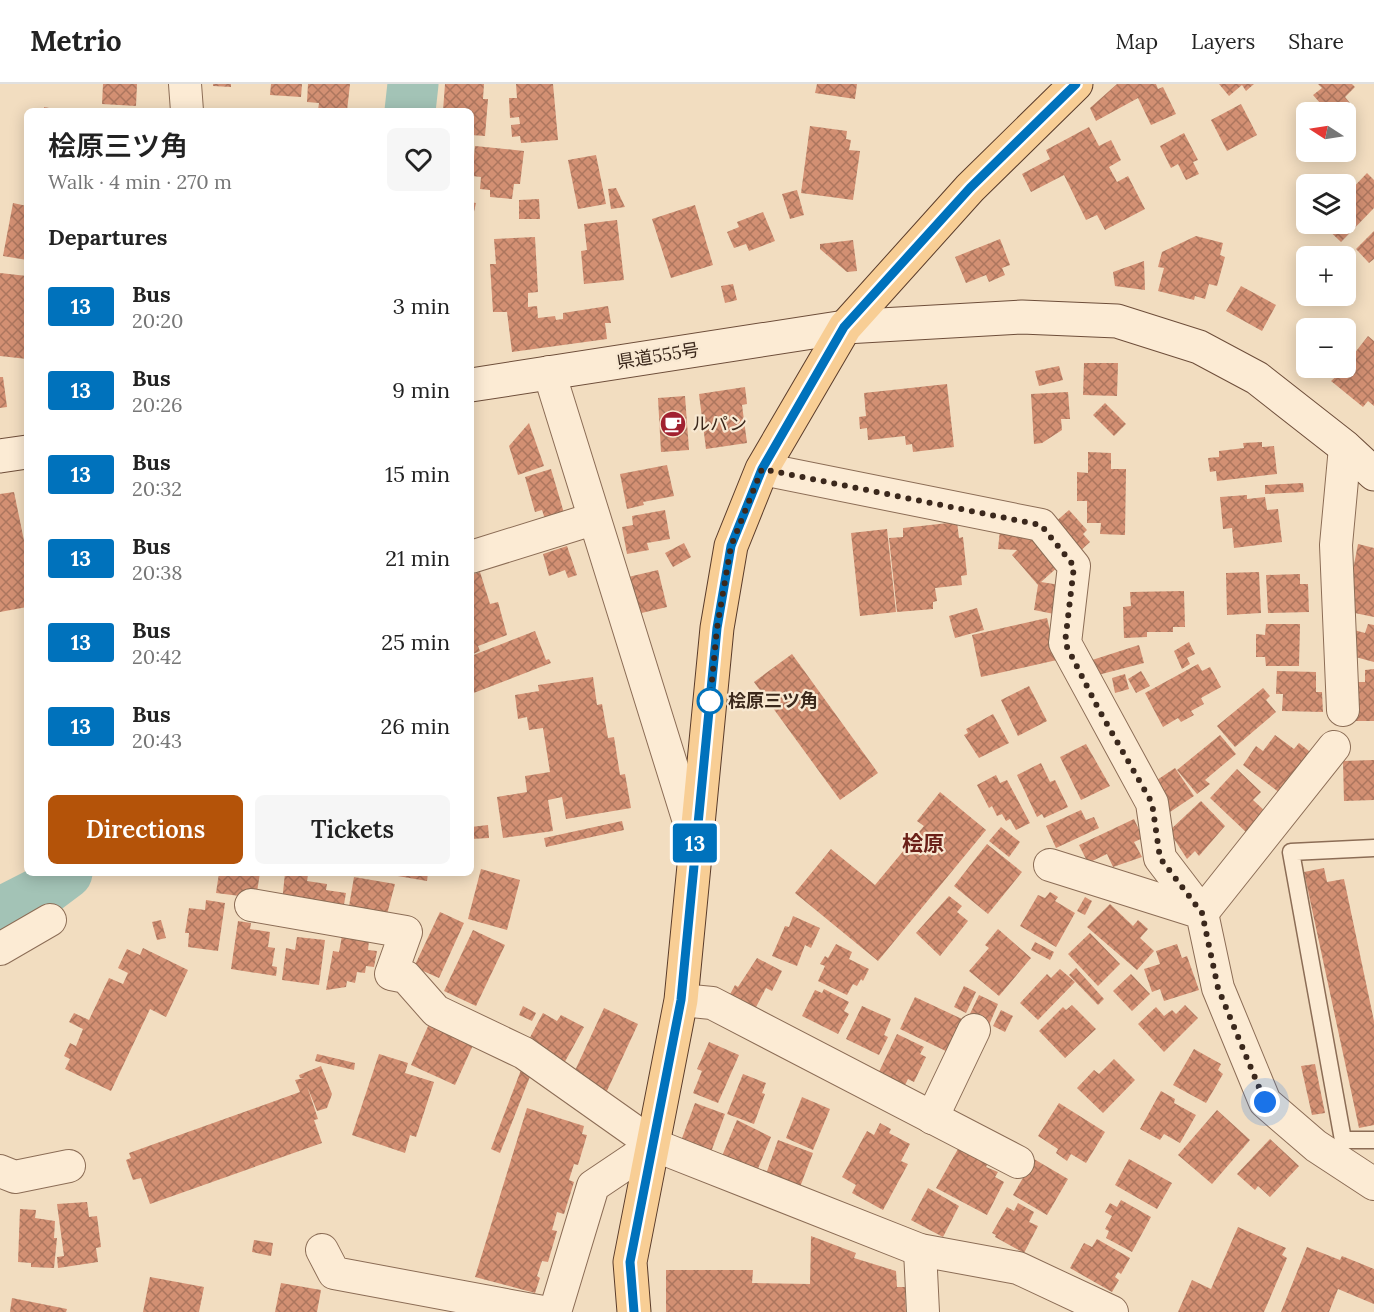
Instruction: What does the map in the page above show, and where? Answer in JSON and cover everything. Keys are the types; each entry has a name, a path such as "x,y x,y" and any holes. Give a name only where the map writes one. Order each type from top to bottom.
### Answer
{"main road":[{"path":"634,1312 630,1262 681,1000 717,628 731,546 762,469 844,327 970,188 1076,84"}],"street":[{"path":"185,84 187,108"},
{"name":"県道555号","path":"474,384 844,327 1022,317 1117,321 1199,347 1257,378 1345,447 1374,474"},
{"path":"549,372 695,841"},
{"path":"1343,710 1336,545 1345,447"},
{"path":"0,456 24,452"},
{"path":"762,469 1041,525 1074,566 1065,643 1099,710 1152,803 1160,858 1202,913 1218,988 1265,1102 1316,1146 1374,1184"},
{"path":"474,556 593,519"},
{"path":"1202,913 1334,747"},
{"path":"1050,865 1202,913"},
{"path":"251,905 406,932 391,974 406,977 436,1011 524,1053 654,1145 920,1250 1018,1268 1112,1312"},
{"path":"0,949 50,920"},
{"path":"681,1000 712,1004 1017,1162"},
{"path":"932,1118 974,1030"},
{"path":"555,1312 593,1186 654,1145"},
{"path":"0,1171 15,1177 69,1166"},
{"path":"322,1250 334,1273 543,1312"},
{"path":"920,1250 923,1312"}],"lane":[{"path":"1374,849 1291,852 1343,1140 1374,1140"}],"building":[{"path":"103,84 137,84 136,106 102,104"},
{"path":"213,84 231,84 231,87 213,86"},
{"path":"271,84 302,84 301,97 270,95"},
{"path":"308,84 350,84 347,108 318,108 319,103 307,102"},
{"path":"445,84 484,84 483,99 488,99 485,136 474,135 474,108 443,108"},
{"path":"516,84 553,84 558,140 521,143 520,136 512,137 511,125 520,124 519,117 510,118 509,98 517,98"},
{"path":"817,84 857,84 855,99 815,93"},
{"path":"1117,84 1156,84 1158,89 1163,87 1176,114 1151,125 1138,98 1096,121 1090,108"},
{"path":"1219,84 1254,84 1246,91 1242,85 1229,96"},
{"path":"1318,84 1352,84 1355,87 1345,97 1349,102 1319,102 1313,95 1322,88"},
{"path":"1241,104 1257,135 1227,151 1211,120"},
{"path":"810,126 847,131 846,139 851,140 849,150 860,151 853,200 801,193"},
{"path":"1089,127 1099,146 1111,140 1121,160 1109,167 1117,182 1128,176 1145,209 1105,230 1097,215 1086,220 1064,175 1031,192 1022,174 1050,159 1046,150"},
{"path":"1184,133 1198,160 1193,162 1199,174 1186,180 1178,164 1171,168 1160,146"},
{"path":"475,146 524,151 520,184 514,184 512,199 490,197 490,190 480,189 481,177 474,176"},
{"path":"596,155 606,204 578,209 568,160"},
{"path":"1367,173 1374,180 1374,208 1356,227 1356,185"},
{"path":"616,188 625,207 611,209 608,189"},
{"path":"797,190 804,215 790,219 782,194"},
{"path":"539,199 540,219 519,219 519,200"},
{"path":"13,203 24,205 24,260 3,256"},
{"path":"695,205 713,265 671,278 652,219"},
{"path":"763,212 775,241 749,251 746,244 734,248 727,232 739,227 737,222"},
{"path":"617,220 624,280 584,284 581,251 587,250 584,224"},
{"path":"1374,231 1374,259 1369,263 1356,249"},
{"path":"1333,234 1349,234 1341,242"},
{"path":"1196,236 1223,243 1220,255 1225,257 1217,286 1209,284 1205,299 1195,296 1194,300 1158,291 1164,268 1158,267 1162,252"},
{"path":"535,237 538,292 528,293 528,307 537,306 538,318 555,316 556,320 563,319 563,313 608,306 611,323 605,323 607,339 512,352 507,312 493,312 490,264 496,264 494,239"},
{"path":"1000,239 1010,265 1002,268 1005,275 989,282 986,275 966,283 955,257"},
{"path":"853,240 857,271 847,272 820,249 820,244"},
{"path":"1144,261 1145,290 1115,286 1113,272"},
{"path":"0,273 24,276 24,359 0,356"},
{"path":"733,284 737,300 725,303 721,286"},
{"path":"1241,286 1276,305 1262,331 1226,311"},
{"path":"1368,336 1374,341 1374,406 1368,401 1363,407 1331,381 1334,378 1356,378 1356,351"},
{"path":"1084,363 1118,363 1117,396 1083,395"},
{"path":"1059,366 1063,380 1039,386 1035,371"},
{"path":"0,377 3,377 7,407 0,408"},
{"path":"947,384 954,447 913,452 912,444 906,445 905,436 868,440 867,428 860,429 859,417 866,416 864,393"},
{"path":"745,387 747,404 742,405 747,443 706,449 699,394"},
{"path":"1068,392 1070,419 1061,419 1062,430 1042,443 1034,444 1031,394"},
{"name":"ルパン","path":"685,396 689,450 661,452 658,398"},
{"path":"1105,403 1126,424 1114,436 1093,415"},
{"path":"529,423 544,466 518,475 509,446"},
{"path":"1262,442 1262,447 1274,446 1277,474 1217,481 1216,471 1210,472 1208,458 1219,457 1219,451 1244,448 1243,443"},
{"path":"1088,452 1111,453 1111,469 1126,469 1125,535 1100,534 1101,523 1087,523 1087,501 1077,501 1077,472 1088,473"},
{"path":"667,465 674,496 643,502 644,505 627,509 620,474"},
{"path":"551,469 564,513 545,519 542,510 535,512 525,477"},
{"path":"1303,483 1304,492 1265,494 1265,485"},
{"path":"14,492 24,540 24,608 0,612 0,494"},
{"path":"1247,495 1247,499 1265,497 1267,510 1278,509 1282,542 1234,548 1232,528 1223,529 1220,497"},
{"path":"665,510 670,539 647,543 649,550 627,554 622,527 633,525 632,516"},
{"path":"1069,510 1087,530 1083,534 1090,542 1078,553 1053,524"},
{"path":"957,522 959,538 963,537 967,575 961,576 962,585 935,588 937,601 933,602 933,609 897,612 889,538 903,537 903,528"},
{"path":"887,529 896,612 860,616 851,533"},
{"path":"1000,530 1028,532 1060,565 1041,582 1060,585 1054,614 1034,610 1038,585 1012,555 1017,550 998,549"},
{"path":"684,543 691,557 673,567 665,553"},
{"path":"1358,544 1374,548 1374,617 1345,611"},
{"path":"567,546 577,575 568,578 565,570 549,576 543,554"},
{"path":"658,570 667,607 633,615 624,578"},
{"path":"480,572 490,604 498,602 507,635 478,646 480,651 474,654 474,574"},
{"path":"1259,572 1261,613 1227,615 1226,573"},
{"path":"1300,574 1300,584 1308,584 1309,612 1268,613 1266,575"},
{"path":"1184,591 1185,627 1173,627 1173,632 1147,632 1147,637 1124,638 1123,607 1131,606 1130,592"},
{"path":"977,608 984,630 955,638 949,616"},
{"path":"1047,618 1057,660 981,677 972,635"},
{"path":"1266,624 1300,624 1299,666 1266,666 1265,657 1256,657 1256,634 1265,635"},
{"path":"1368,624 1374,625 1374,662 1348,655 1354,630 1365,633"},
{"path":"535,631 546,660 549,659 551,663 474,693 474,655"},
{"path":"1189,642 1195,654 1187,658 1190,664 1182,669 1174,651"},
{"path":"1139,645 1144,663 1094,676 1089,661"},
{"path":"792,654 878,773 840,800 754,682"},
{"path":"1198,664 1202,671 1210,667 1221,687 1201,698 1204,704 1191,711 1194,715 1181,722 1178,718 1163,727 1145,693"},
{"path":"1374,669 1374,721 1351,721 1350,682 1365,682 1365,670"},
{"path":"1141,671 1150,686 1136,693 1128,679"},
{"path":"1277,671 1316,672 1316,692 1322,692 1323,712 1282,711 1283,694 1276,694"},
{"path":"1125,674 1129,689 1115,693 1112,678"},
{"path":"593,677 597,705 602,704 608,738 614,737 620,775 625,774 631,808 566,819 562,797 548,800 553,831 503,838 497,797 527,792 525,776 550,772 543,728 529,730 527,717 518,719 515,695 539,691 538,685"},
{"path":"1029,686 1047,721 1018,736 1001,700"},
{"path":"1263,688 1270,696 1266,700 1276,712 1235,747 1217,726"},
{"path":"993,714 1009,743 979,758 964,735 968,733 966,729"},
{"path":"1220,735 1236,754 1205,780 1210,784 1197,794 1177,770"},
{"path":"1275,735 1294,749 1299,743 1314,755 1284,796 1243,765 1256,746 1263,751"},
{"path":"1086,744 1110,786 1081,800 1060,757"},
{"path":"1374,760 1374,800 1344,801 1343,761"},
{"path":"1041,763 1050,782 1055,780 1068,807 1044,818 1042,814 1037,817 1017,775"},
{"path":"1175,768 1194,796 1167,814 1148,786"},
{"path":"1237,769 1261,792 1253,800 1266,812 1247,833 1210,798"},
{"path":"996,775 1000,783 1007,780 1030,823 1016,830 1010,819 1006,821 1002,814 997,816 992,806 989,808 977,785"},
{"path":"940,792 986,830 878,961 795,893 831,849 875,885 924,826 917,821"},
{"path":"1201,801 1225,826 1199,856 1195,851 1187,859 1169,831"},
{"path":"1081,810 1086,820 1094,817 1099,828 1056,848 1046,826"},
{"path":"1134,819 1143,838 1134,842 1142,857 1113,867 1107,854 1088,863 1079,845"},
{"path":"622,821 624,830 546,847 544,838"},
{"path":"488,825 489,838 474,839 474,827"},
{"path":"1001,827 1020,842 1009,857 989,841"},
{"path":"987,844 1022,872 988,914 954,886"},
{"path":"1324,868 1327,882 1344,879 1374,1021 1374,1125 1359,1128 1304,872"},
{"path":"481,869 520,880 507,930 468,919"},
{"path":"219,876 260,876 256,898 216,893"},
{"path":"285,876 308,876 307,881 327,884 326,890 346,893 343,910 282,902"},
{"path":"398,876 428,876 427,881"},
{"path":"354,877 395,884 386,918 348,912"},
{"path":"1050,892 1058,897 1055,901 1075,913 1056,947 1020,926 1038,895 1045,898"},
{"path":"949,896 962,906 957,912 968,921 940,956 916,933"},
{"path":"1085,897 1092,901 1085,915 1077,911"},
{"path":"206,900 225,903 218,951 188,947 189,933 185,933 189,908 205,910"},
{"path":"1110,904 1133,926 1138,920 1148,929 1140,938 1154,951 1137,970 1087,927"},
{"path":"440,912 464,923 439,978 414,967"},
{"path":"793,916 820,928 811,948 805,945 797,966 772,956 785,926 789,927"},
{"path":"161,920 166,938 157,940 152,922"},
{"path":"238,921 251,923 250,929 270,932 268,947 275,948 272,966 277,967 276,976 231,969"},
{"path":"998,929 1031,958 999,996 969,971 989,948 985,945"},
{"path":"473,930 505,945 476,1006 444,991"},
{"path":"1090,933 1120,964 1098,986 1068,954"},
{"path":"342,936 369,941 368,950 377,951 374,967 366,966 365,973 357,972 355,983 347,981 346,987 326,990 333,951 339,952"},
{"path":"297,937 325,940 319,985 282,980 286,948 295,950"},
{"path":"1035,942 1054,952 1050,960 1031,950"},
{"path":"836,944 852,952 849,959 869,969 863,981 861,979 857,986 853,984 847,995 818,981 825,966 820,964 825,956 828,958"},
{"path":"1177,944 1182,958 1187,956 1199,990 1164,1001 1160,989 1152,992 1144,969 1160,964 1156,951"},
{"path":"143,948 188,970 166,1017 150,1009 111,1091 65,1069 70,1059 64,1056 70,1043 76,1046 83,1029 69,1022 74,1013 89,1020 109,978 123,984 128,973 118,968 127,949 140,955"},
{"path":"757,958 782,971 772,991 766,988 755,1009 726,1002 735,985 738,987"},
{"path":"1076,968 1104,999 1098,1005 1069,975"},
{"path":"1060,969 1075,982 1038,1020 1020,1003 1047,974 1051,978"},
{"path":"1131,974 1150,994 1132,1011 1113,991"},
{"path":"964,986 976,992 966,1013 954,1007"},
{"path":"824,989 849,1002 844,1011 849,1014 838,1034 802,1016 815,990 822,993"},
{"path":"979,995 998,1004 987,1030 967,1020"},
{"path":"915,997 962,1019 963,1029 952,1054 900,1029"},
{"path":"1072,1005 1096,1029 1065,1058 1039,1031 1063,1007 1066,1010"},
{"path":"1185,1005 1198,1018 1164,1052 1138,1024 1156,1007 1164,1016 1172,1010 1176,1014"},
{"path":"523,1006 536,1013 532,1021 519,1015"},
{"path":"862,1006 891,1019 884,1035 888,1037 879,1055 846,1039"},
{"path":"604,1008 638,1024 606,1093 572,1077"},
{"path":"1001,1010 1013,1016 1005,1032 993,1026"},
{"path":"543,1013 557,1021 561,1015 584,1027 562,1067 527,1043"},
{"path":"429,1024 474,1043 455,1085 411,1065"},
{"path":"897,1034 924,1047 920,1054 926,1057 914,1082 908,1079 903,1089 877,1076"},
{"path":"709,1042 739,1055 718,1103 693,1093 702,1071 697,1069"},
{"path":"1194,1049 1221,1064 1218,1070 1223,1074 1206,1103 1173,1085"},
{"path":"317,1054 355,1063 354,1070 315,1061"},
{"path":"379,1054 408,1063 405,1073 434,1082 416,1137 410,1135 405,1153 352,1135"},
{"path":"1114,1059 1135,1080 1103,1113 1077,1088 1094,1070 1099,1074"},
{"path":"1315,1064 1325,1113 1312,1115 1301,1066"},
{"path":"321,1066 332,1094 327,1108 317,1111 307,1086 318,1119 314,1120 322,1143 150,1204 141,1178 133,1180 126,1160 131,1158 129,1153 300,1092 295,1080 304,1078 300,1078 299,1075"},
{"path":"521,1070 531,1074 500,1153 491,1149"},
{"path":"743,1074 766,1083 762,1093 765,1094 754,1124 727,1114"},
{"path":"1161,1091 1175,1099 1174,1103 1196,1115 1180,1143 1164,1134 1160,1140 1140,1129"},
{"path":"802,1097 830,1109 813,1150 786,1138"},
{"path":"695,1103 725,1114 711,1152 681,1141"},
{"path":"1059,1103 1105,1132 1086,1163 1071,1154 1067,1161 1056,1153 1058,1149 1038,1136"},
{"path":"527,1108 584,1126 582,1134 587,1135 578,1165 574,1164 569,1180 574,1182 564,1214 557,1212 552,1230 557,1231 548,1262 542,1261 535,1293 475,1277"},
{"path":"1217,1110 1250,1140 1212,1184 1178,1155"},
{"path":"737,1120 771,1137 757,1171 722,1156"},
{"path":"880,1123 891,1129 889,1133 910,1144 901,1161 908,1164 883,1210 852,1193 856,1185 842,1177 867,1131 874,1135"},
{"path":"1270,1139 1299,1166 1270,1197 1258,1186 1255,1190 1237,1174"},
{"path":"778,1140 813,1153 800,1187 766,1174"},
{"path":"958,1149 988,1163 986,1167 998,1172 995,1177 1004,1182 987,1215 936,1188"},
{"path":"1034,1159 1068,1179 1047,1215 1013,1195"},
{"path":"1129,1159 1172,1183 1157,1209 1115,1185"},
{"path":"928,1188 959,1206 943,1237 911,1220"},
{"path":"1121,1200 1151,1217 1132,1252 1106,1238 1109,1231 1105,1229 1112,1216 1105,1212 1110,1203 1117,1207"},
{"path":"87,1202 89,1217 97,1216 101,1247 96,1248 98,1262 58,1268 57,1257 64,1256 57,1204"},
{"path":"1018,1203 1034,1212 1029,1222 1038,1226 1024,1253 995,1237 996,1235 992,1233 1007,1207 1014,1211"},
{"path":"20,1209 36,1210 35,1218 55,1221 54,1238 57,1238 54,1268 31,1267 31,1263 18,1262"},
{"path":"1238,1227 1286,1248 1282,1255 1287,1258 1264,1312 1178,1312 1192,1280 1211,1289"},
{"path":"811,1236 856,1253 854,1258 896,1271 897,1287 905,1287 906,1312 666,1312 666,1270 753,1270 752,1283 810,1284"},
{"path":"1097,1239 1130,1258 1121,1274 1118,1272 1115,1277 1119,1280 1112,1292 1070,1268 1084,1243 1092,1247"},
{"path":"254,1240 273,1243 271,1256 252,1252"},
{"path":"1307,1247 1340,1260 1342,1256 1374,1269 1374,1304 1338,1289 1329,1312 1281,1312"},
{"path":"150,1277 204,1287 199,1312 143,1312"},
{"path":"281,1283 321,1290 317,1312 275,1312"},
{"path":"12,1298 67,1309 66,1312 10,1312"}],"waterway":[{"path":"410,108 413,84"},
{"path":"0,913 43,891 63,876"}],"bus line":[{"name":"13","path":"634,1312 630,1262 681,1000 717,628 731,546 762,469 844,327 970,188 1076,84"}],"place":[{"name":"ルパン","path":"673,424"},
{"name":"桧原三ツ角","path":"710,701"}],"district":[{"name":"桧原","path":"923,844"}],"route":[{"path":"710,701 717,628 731,546 762,469 1041,525 1074,566 1065,643 1099,710 1152,803 1160,858 1202,913 1218,988 1265,1102"}]}
